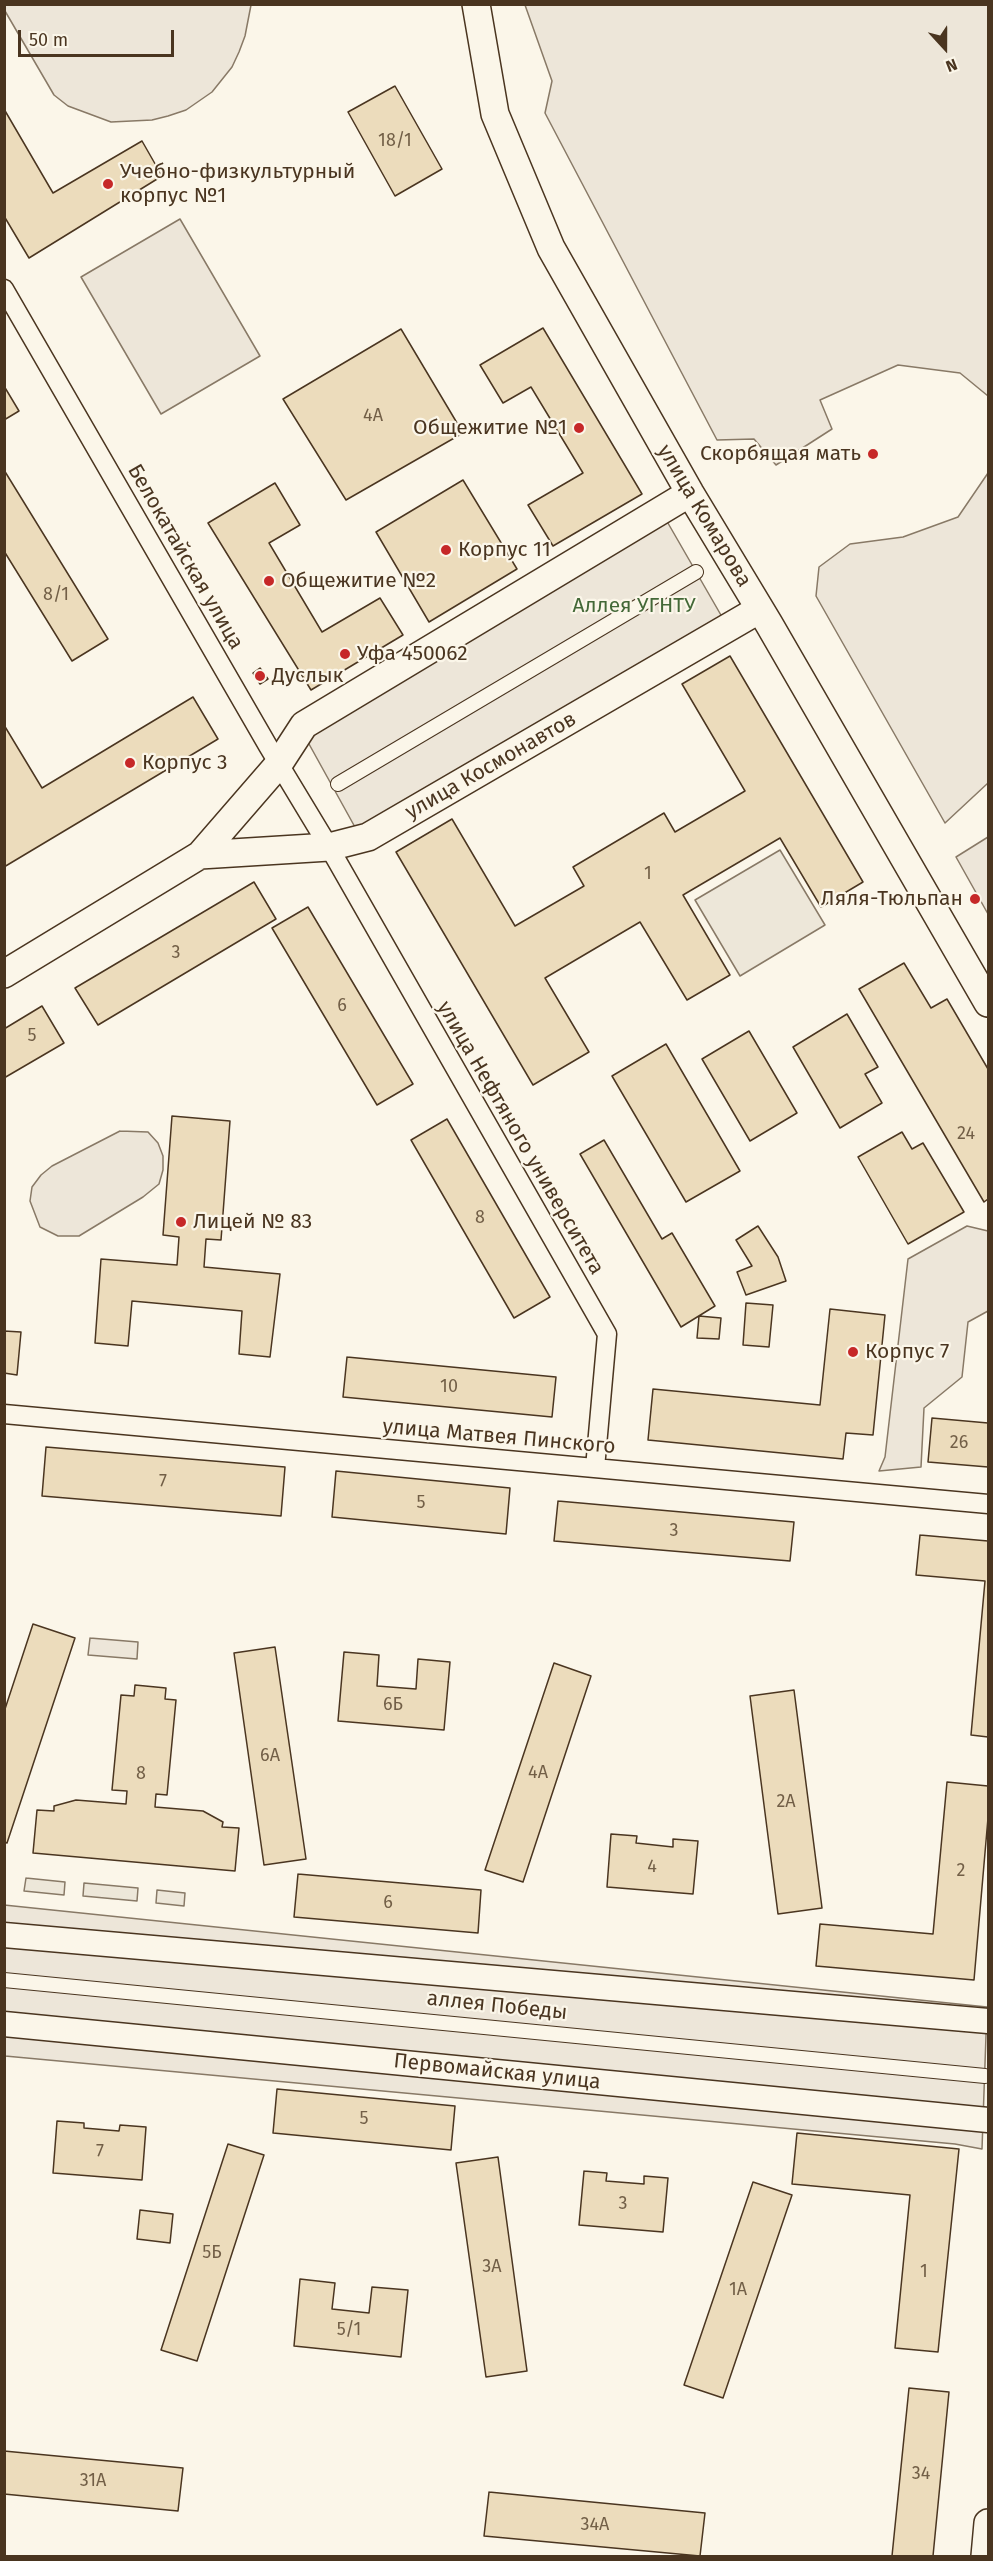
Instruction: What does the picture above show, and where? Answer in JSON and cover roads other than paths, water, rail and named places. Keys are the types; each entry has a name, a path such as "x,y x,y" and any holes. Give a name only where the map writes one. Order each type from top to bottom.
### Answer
{"main road":[{"name":"улица Комарова","path":"476,4 495,114 551,248 690,493 760,609 988,1004"},
{"name":"улица Космонавтов","path":"4,974 200,855 278,765 304,725 690,493"},
{"name":"улица Космонавтов","path":"200,855 329,847 368,837 760,609"},
{"path":"985,2556 988,2523"}],"street":[{"name":"Белокатайская улица","path":"4,289 278,765 329,847"},
{"path":"338,784 696,572"},
{"name":"улица Нефтяного университета","path":"329,847 607,1334 595,1468"},
{"name":"улица Матвея Пинского","path":"4,1414 988,1504"},
{"path":"4,1935 988,2020"},
{"name":"аллея Победы","path":"4,1980 985,2076"},
{"name":"Первомайская улица","path":"4,2024 988,2120"}],"place":[{"name":"Учебно-физкультурный корпус №1","path":"108,184"},
{"name":"Общежитие №1","path":"579,428"},
{"name":"Скорбящая мать","path":"873,454"},
{"name":"Корпус 11","path":"446,550"},
{"name":"Общежитие №2","path":"269,581"},
{"name":"Уфа 450062","path":"345,654"},
{"name":"Дуслык","path":"260,676"},
{"name":"Корпус 3","path":"130,763"},
{"name":"Ляля-Тюльпан","path":"975,899"},
{"name":"Лицей № 83","path":"181,1222"},
{"name":"Корпус 7","path":"853,1352"}],"park label":[{"name":"Аллея УГНТУ","path":"634,606"}]}
